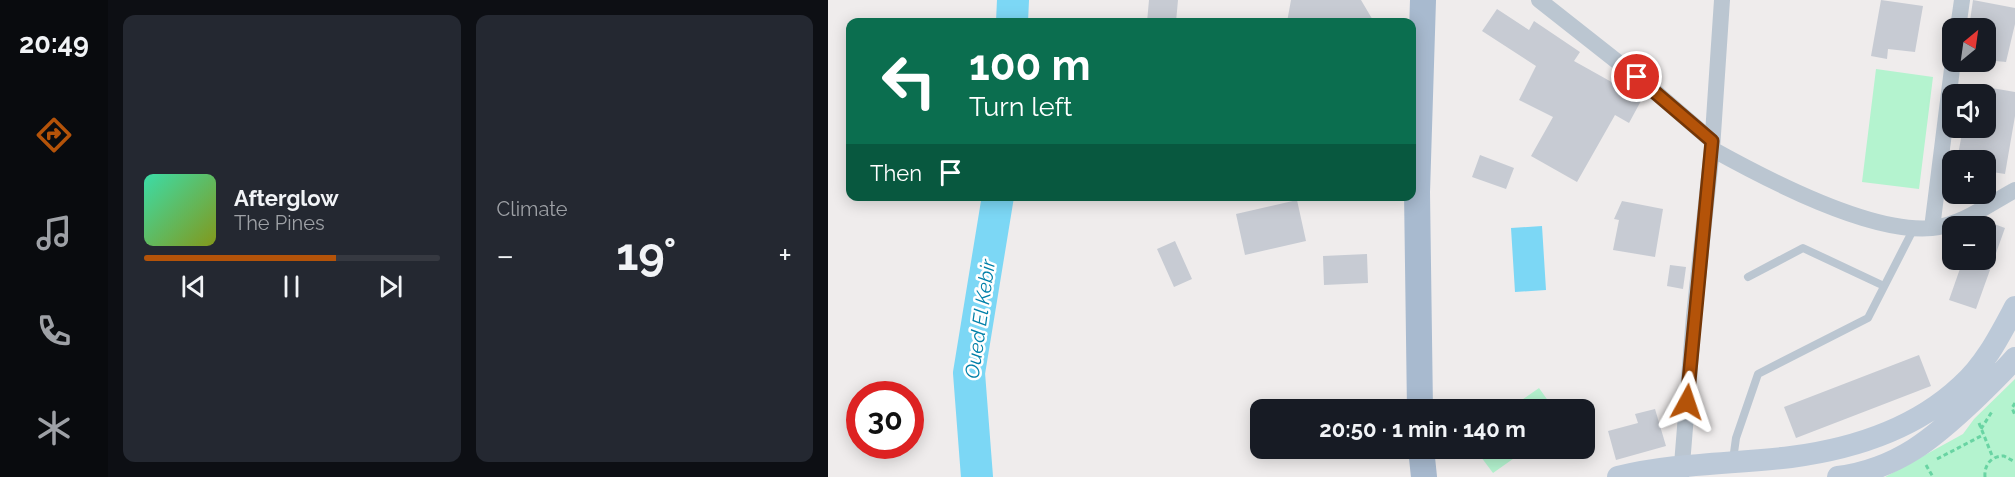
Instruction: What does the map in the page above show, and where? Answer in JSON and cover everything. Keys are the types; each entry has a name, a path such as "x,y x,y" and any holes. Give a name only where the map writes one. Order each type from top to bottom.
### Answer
{"main road":[{"path":"1420,399 1417,192 1423,0"},
{"path":"1618,477 1681,471 1733,461 1789,457 1838,450 1884,434 1929,413 1963,385 1995,344 2015,307"},
{"path":"1838,477 1853,475 1898,459 1929,441 2015,358"},
{"path":"1422,459 1424,477"}],"street":[{"path":"1539,0 1652,89 1712,145 1797,191 1847,212 1894,226 1932,228 1958,222 2015,190"},
{"path":"1681,471 1712,145 1722,0"},
{"path":"1959,18 1962,0"},
{"path":"1932,228 1952,72"}],"lane":[{"path":"1733,461 1736,438 1758,374 1868,318 1914,227"},
{"path":"1748,277 1803,248 1884,286"}],"path":[{"path":"2015,403 2012,408 2015,415"},
{"path":"1979,423 1993,458"},
{"path":"1936,460 1983,435"},
{"path":"1985,477 1986,467 1993,458 2004,456 2015,462"},
{"path":"1919,469 1926,465 1933,477"}],"green space":[{"path":"1876,69 1933,77 1919,189 1862,182"},
{"path":"2015,379 2015,477 1885,477 1963,434 1974,419"},
{"path":"1539,388 1547,399 1523,399"},
{"path":"1482,459 1513,459 1493,473"}],"water":[{"path":"1542,226 1546,290 1515,292 1511,228"}],"building":[{"path":"1149,0 1178,0 1176,18 1147,18"},
{"path":"1291,0 1361,0 1372,18 1288,18"},
{"path":"1881,0 1923,6 1915,52 1888,49 1887,59 1871,56"},
{"path":"1973,0 2015,8 2015,24 2006,62 1996,61 1996,18 1970,18"},
{"path":"1497,9 1529,30 1534,21 1580,52 1574,61 1642,99 1629,123 1615,115 1577,182 1531,156 1553,117 1519,100 1536,66 1482,31"},
{"path":"1996,89 2015,92 2015,116 2005,174 1996,173 1996,150 1959,150 1961,138 1996,138"},
{"path":"1480,155 1514,168 1506,189 1472,177"},
{"path":"1297,201 1306,241 1245,255 1236,214"},
{"path":"1622,201 1663,209 1655,257 1613,250 1619,220 1614,219"},
{"path":"1996,225 2005,228 1996,253"},
{"path":"1175,241 1192,279 1174,287 1157,249"},
{"path":"1367,254 1368,283 1324,285 1323,256"},
{"path":"1670,265 1686,267 1683,289 1667,286"},
{"path":"1960,270 1990,270 1976,309 1949,300"},
{"path":"1919,355 1931,386 1796,438 1784,407"},
{"path":"1655,409 1666,446 1616,460 1608,431 1638,423 1635,414"}],"waterway":[{"name":"Oued El Kebir","path":"1012,18 1013,0"},
{"name":"Oued El Kebir","path":"977,477 969,373 997,201"}],"route":[{"path":"1637,77 1712,141 1687,402"}]}
